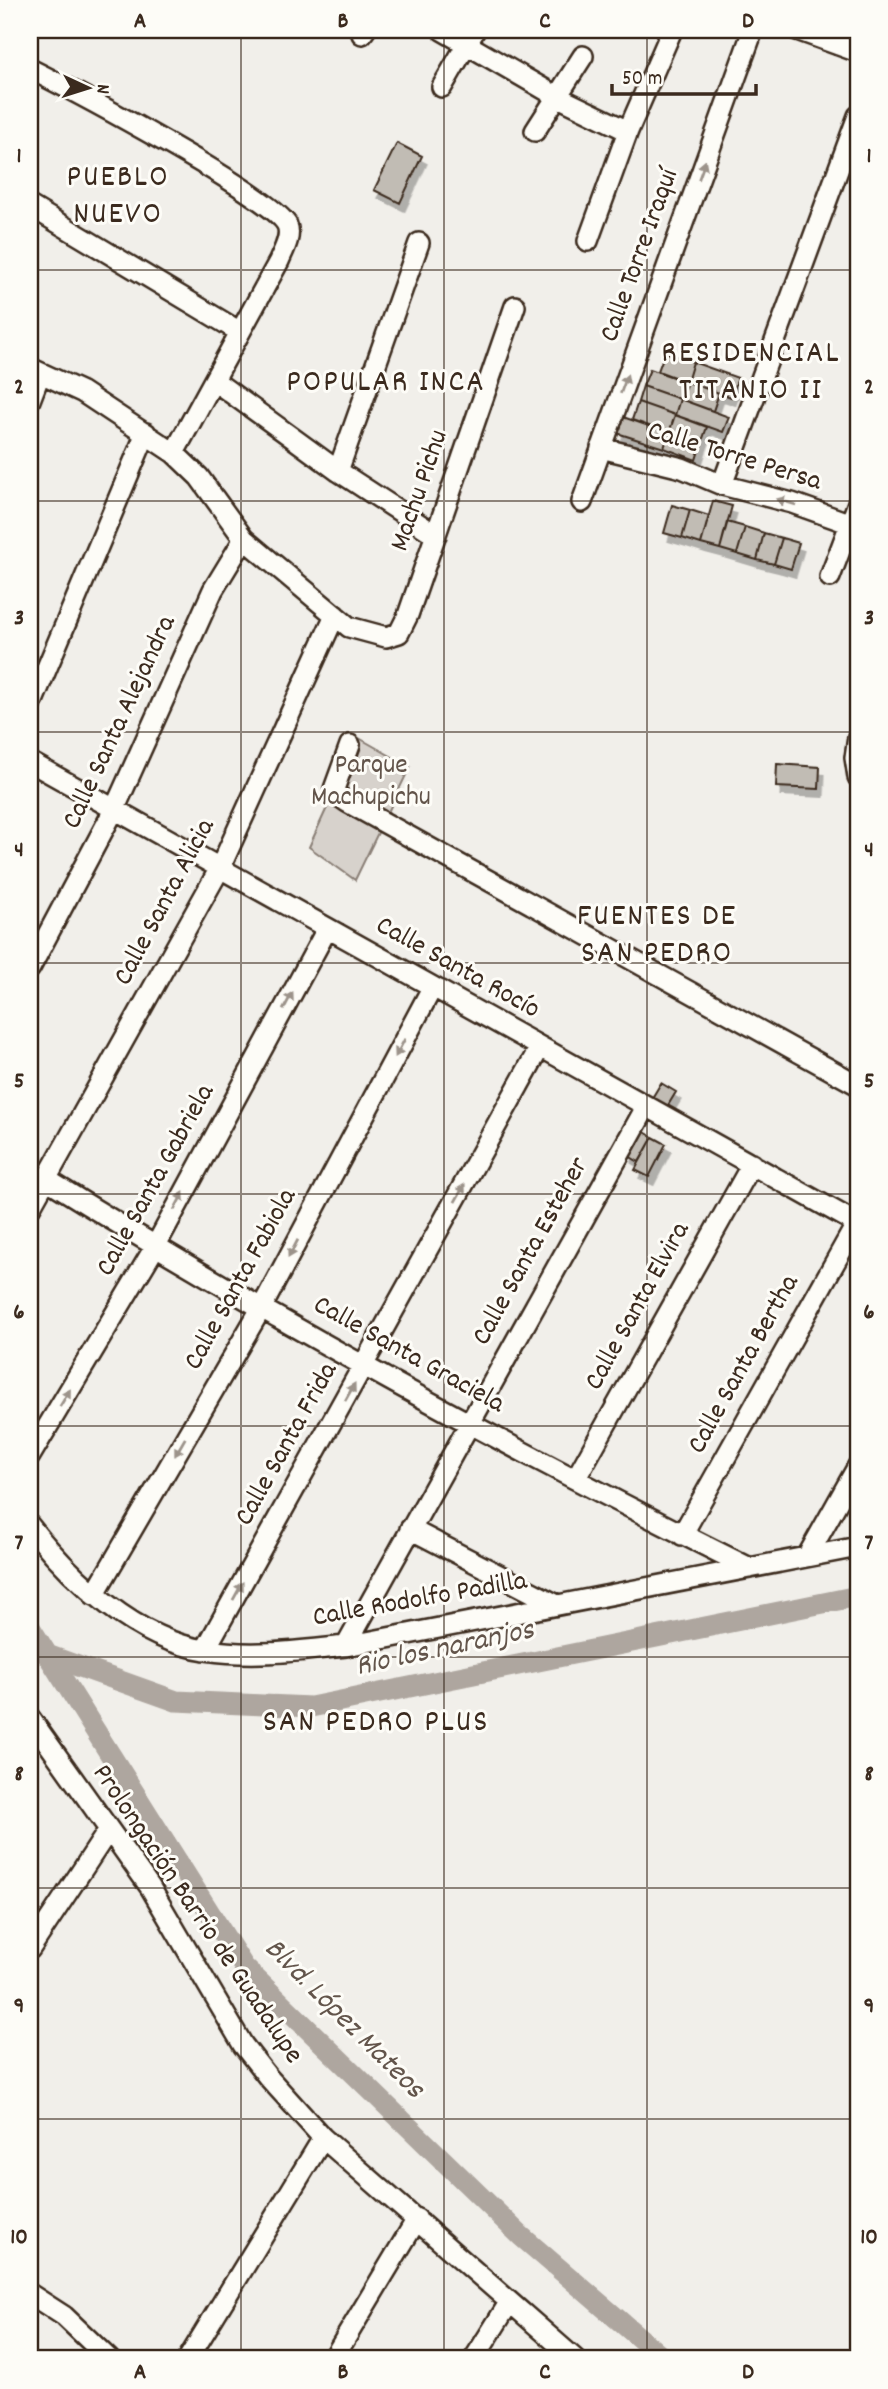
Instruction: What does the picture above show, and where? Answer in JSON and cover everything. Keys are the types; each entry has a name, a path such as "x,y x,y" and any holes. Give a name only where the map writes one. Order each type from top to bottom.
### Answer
{"street":[{"path":"442,30 472,36 556,96 628,131"},
{"path":"588,242 628,131 672,30"},
{"name":"Calle Torre Iraquí","path":"582,502 753,30"},
{"path":"797,30 858,52"},
{"path":"442,87 472,36"},
{"path":"535,131 583,56"},
{"path":"30,69 112,111 274,211 286,224 289,233 279,261 216,382 174,453"},
{"path":"722,485 858,116"},
{"path":"30,206 240,332"},
{"path":"338,471 419,243"},
{"name":"Machu Pichu","path":"335,615 349,627 386,637 399,633 408,615 514,306"},
{"path":"30,400 35,371 82,391 146,433 174,453 199,477 244,539 335,615"},
{"path":"216,382 338,471 436,535"},
{"path":"30,708 146,433"},
{"name":"Calle Torre Persa","path":"601,448 682,468 722,485 792,503 851,524"},
{"path":"830,577 858,503"},
{"name":"Calle Santa Alejandra","path":"30,968 115,808 214,590 244,539"},
{"name":"Calle Santa Alicia","path":"30,1208 220,868 335,615"},
{"path":"858,737 855,758 858,777"},
{"path":"350,745 334,789 347,802 858,1085"},
{"name":"Calle Santa Rocío","path":"30,762 857,1224"},
{"name":"Calle Santa Gabriela","path":"30,1456 155,1247 327,929"},
{"name":"Calle Santa Fabiola","path":"94,1595 262,1307 432,988"},
{"name":"Calle Santa Frida","path":"205,1650 540,1047"},
{"name":"Calle Santa Esteher","path":"346,1646 646,1107"},
{"name":"Calle Santa Elvira","path":"576,1478 752,1164"},
{"name":"Calle Santa Graciela","path":"46,1179 155,1247 469,1422 750,1568"},
{"name":"Calle Santa Bertha","path":"682,1535 857,1224"},
{"path":"808,1555 858,1466"},
{"name":"Calle Rodolfo Padilla","path":"30,1526 59,1562 94,1595 159,1634 182,1645 205,1650 284,1653 346,1646 858,1547"},
{"path":"410,1529 557,1605"},
{"name":"Prolongación Barrio de Guadalupe","path":"30,1718 150,1887 243,2045 323,2138 575,2359"},
{"path":"30,1949 108,1831"},
{"path":"188,2359 323,2138"},
{"path":"333,2359 417,2220"},
{"path":"30,2294 64,2316 110,2359"},
{"path":"474,2359 509,2303"}],"green space":[{"name":"Parque Machupichu","path":"359,738 410,767 355,880 309,847"}],"building":[{"path":"397,143 422,156 400,203 374,190"},
{"path":"665,352 693,362 687,382 658,371"},
{"path":"693,362 738,378 731,397 687,382"},
{"path":"650,369 687,382 680,399 643,386"},
{"path":"687,382 719,393 713,411 680,399"},
{"path":"643,386 680,399 675,415 638,402"},
{"path":"680,399 729,417 723,432 675,415"},
{"path":"638,402 675,415 669,433 632,420"},
{"path":"675,415 707,427 701,444 669,433"},
{"path":"623,417 669,433 664,448 617,433"},
{"path":"669,433 701,444 696,460 664,448"},
{"path":"713,501 732,506 720,549 701,544"},
{"path":"672,505 690,510 682,538 664,533"},
{"path":"690,510 709,516 701,544 682,538"},
{"path":"727,522 745,527 737,554 720,549"},
{"path":"745,527 764,533 757,560 737,554"},
{"path":"764,533 782,538 774,564 757,560"},
{"path":"782,538 799,543 791,569 774,564"},
{"path":"777,764 820,767 819,789 776,787"},
{"path":"661,1083 676,1092 667,1107 652,1098"},
{"path":"641,1130 653,1137 639,1162 627,1155"},
{"path":"653,1137 666,1144 649,1177 635,1170"}],"waterway":[{"name":"Rio los naranjos","path":"47,1655 176,1701 311,1707 858,1596"},
{"name":"Blvd. López Mateos","path":"30,1627 244,1967 521,2236 664,2359"}],"district":[{"name":"PUEBLO NUEVO","path":"118,198"},
{"name":"RESIDENCIAL TITANIO II","path":"751,374"},
{"name":"POPULAR INCA","path":"386,384"},
{"name":"FUENTES DE SAN PEDRO","path":"657,936"},
{"name":"SAN PEDRO PLUS","path":"376,1724"}]}
